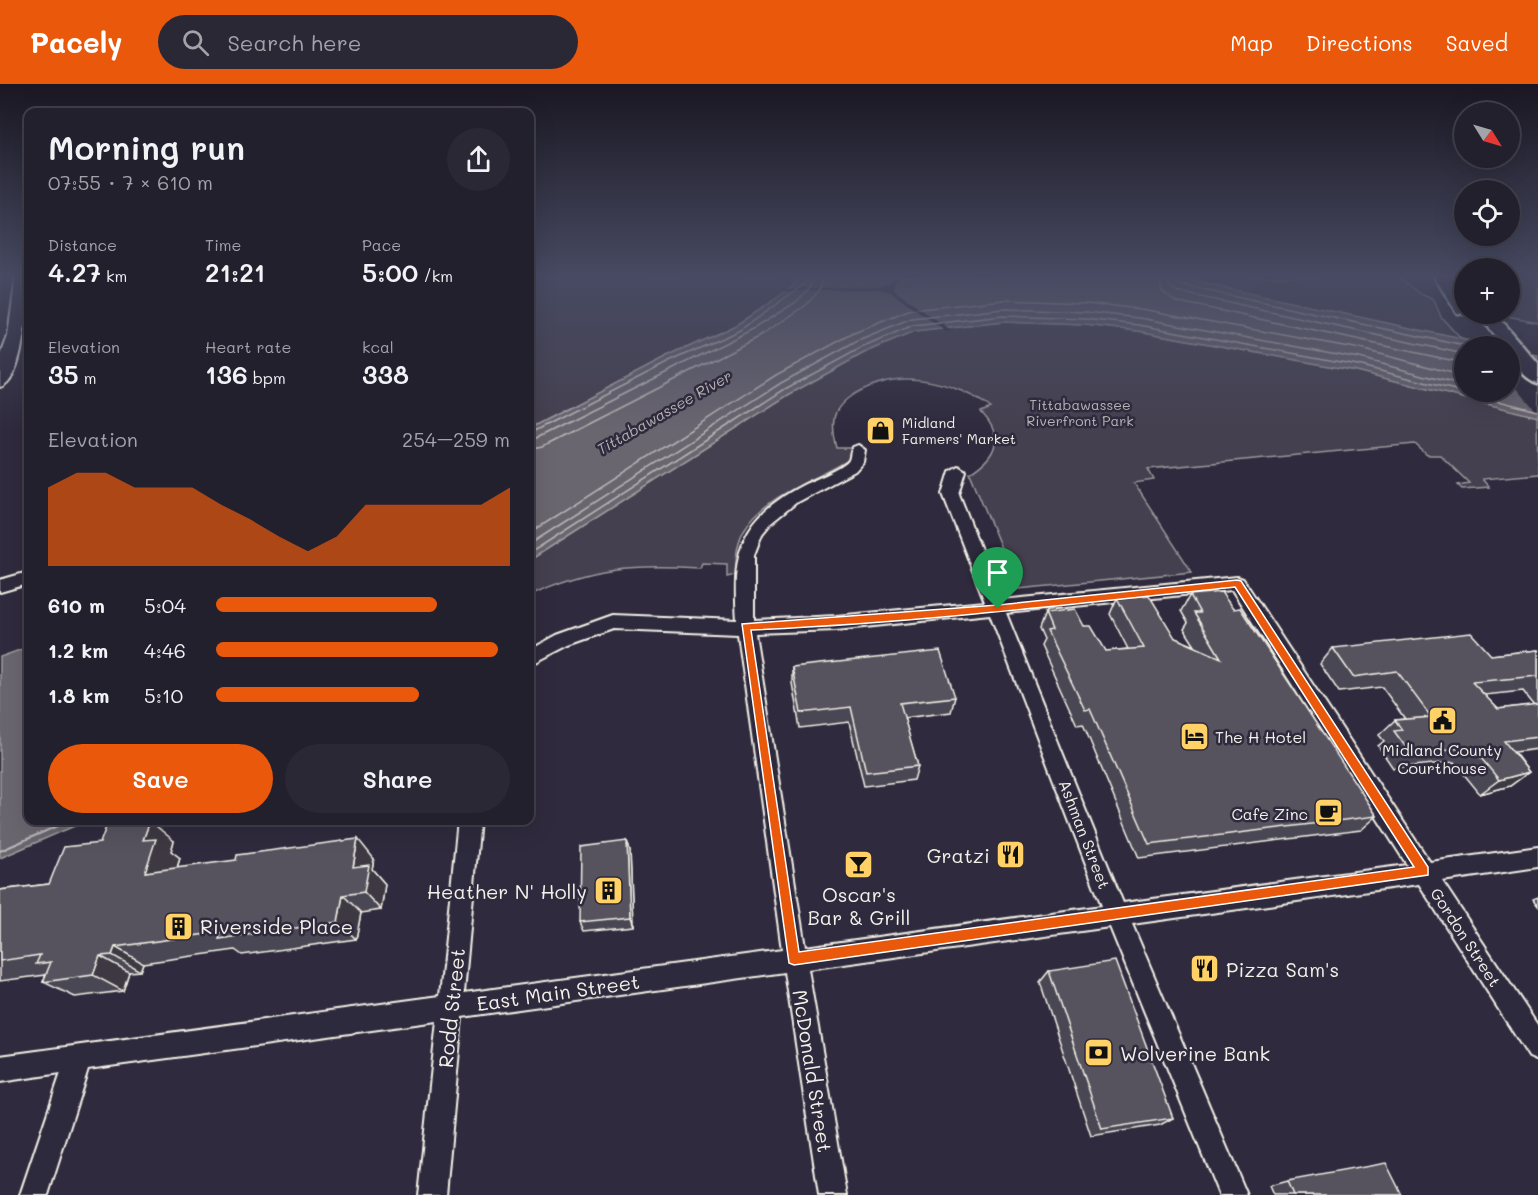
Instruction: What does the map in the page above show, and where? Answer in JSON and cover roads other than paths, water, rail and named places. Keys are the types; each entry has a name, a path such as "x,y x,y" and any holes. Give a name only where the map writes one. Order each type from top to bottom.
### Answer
{"highway":[{"path":"1498,328 1538,376"},
{"path":"1520,378 1538,398"}],"main road":[{"path":"0,382 18,328"}],"street":[{"name":"McDonald Street","path":"833,1195 794,959 746,627 747,547 759,525 784,505 850,468 856,462 858,450"},
{"name":"Ashman Street","path":"958,471 951,494 1116,914 1233,1195"},
{"path":"0,586 24,579"},
{"name":"Gordon Street","path":"998,609 1237,583 1538,1048"},
{"path":"534,656 563,640 614,622 746,627 836,623 998,609"},
{"name":"Rodd Street","path":"432,1195 468,825"},
{"name":"East Main Street","path":"0,1069 1538,857"},
{"path":"34,1195 79,1058"}],"water":[{"name":"Tittabawassee River","path":"730,328 951,328 914,332 864,353 788,395 534,557 534,426 667,357"},
{"path":"1110,328 1410,328 1454,337 1454,396 1356,371"},
{"path":"1520,352 1538,356 1538,417 1479,402 1520,402"},
{"path":"24,648 24,825 77,825 0,858 0,657"}],"place":[{"name":"Midland Farmers' Market","path":"881,430"},
{"name":"Midland County Courthouse","path":"1442,721"},
{"name":"The H Hotel","path":"1194,736"},
{"name":"Cafe Zinc","path":"1329,813"},
{"name":"Gratzi","path":"1011,855"},
{"name":"Oscar's Bar & Grill","path":"859,864"},
{"name":"Heather N' Holly","path":"608,891"},
{"name":"Riverside Place","path":"179,926"},
{"name":"Pizza Sam's","path":"1205,969"},
{"name":"Wolverine Bank","path":"1099,1053"}],"park label":[{"name":"Tittabawassee Riverfront Park","path":"1080,412"}]}
